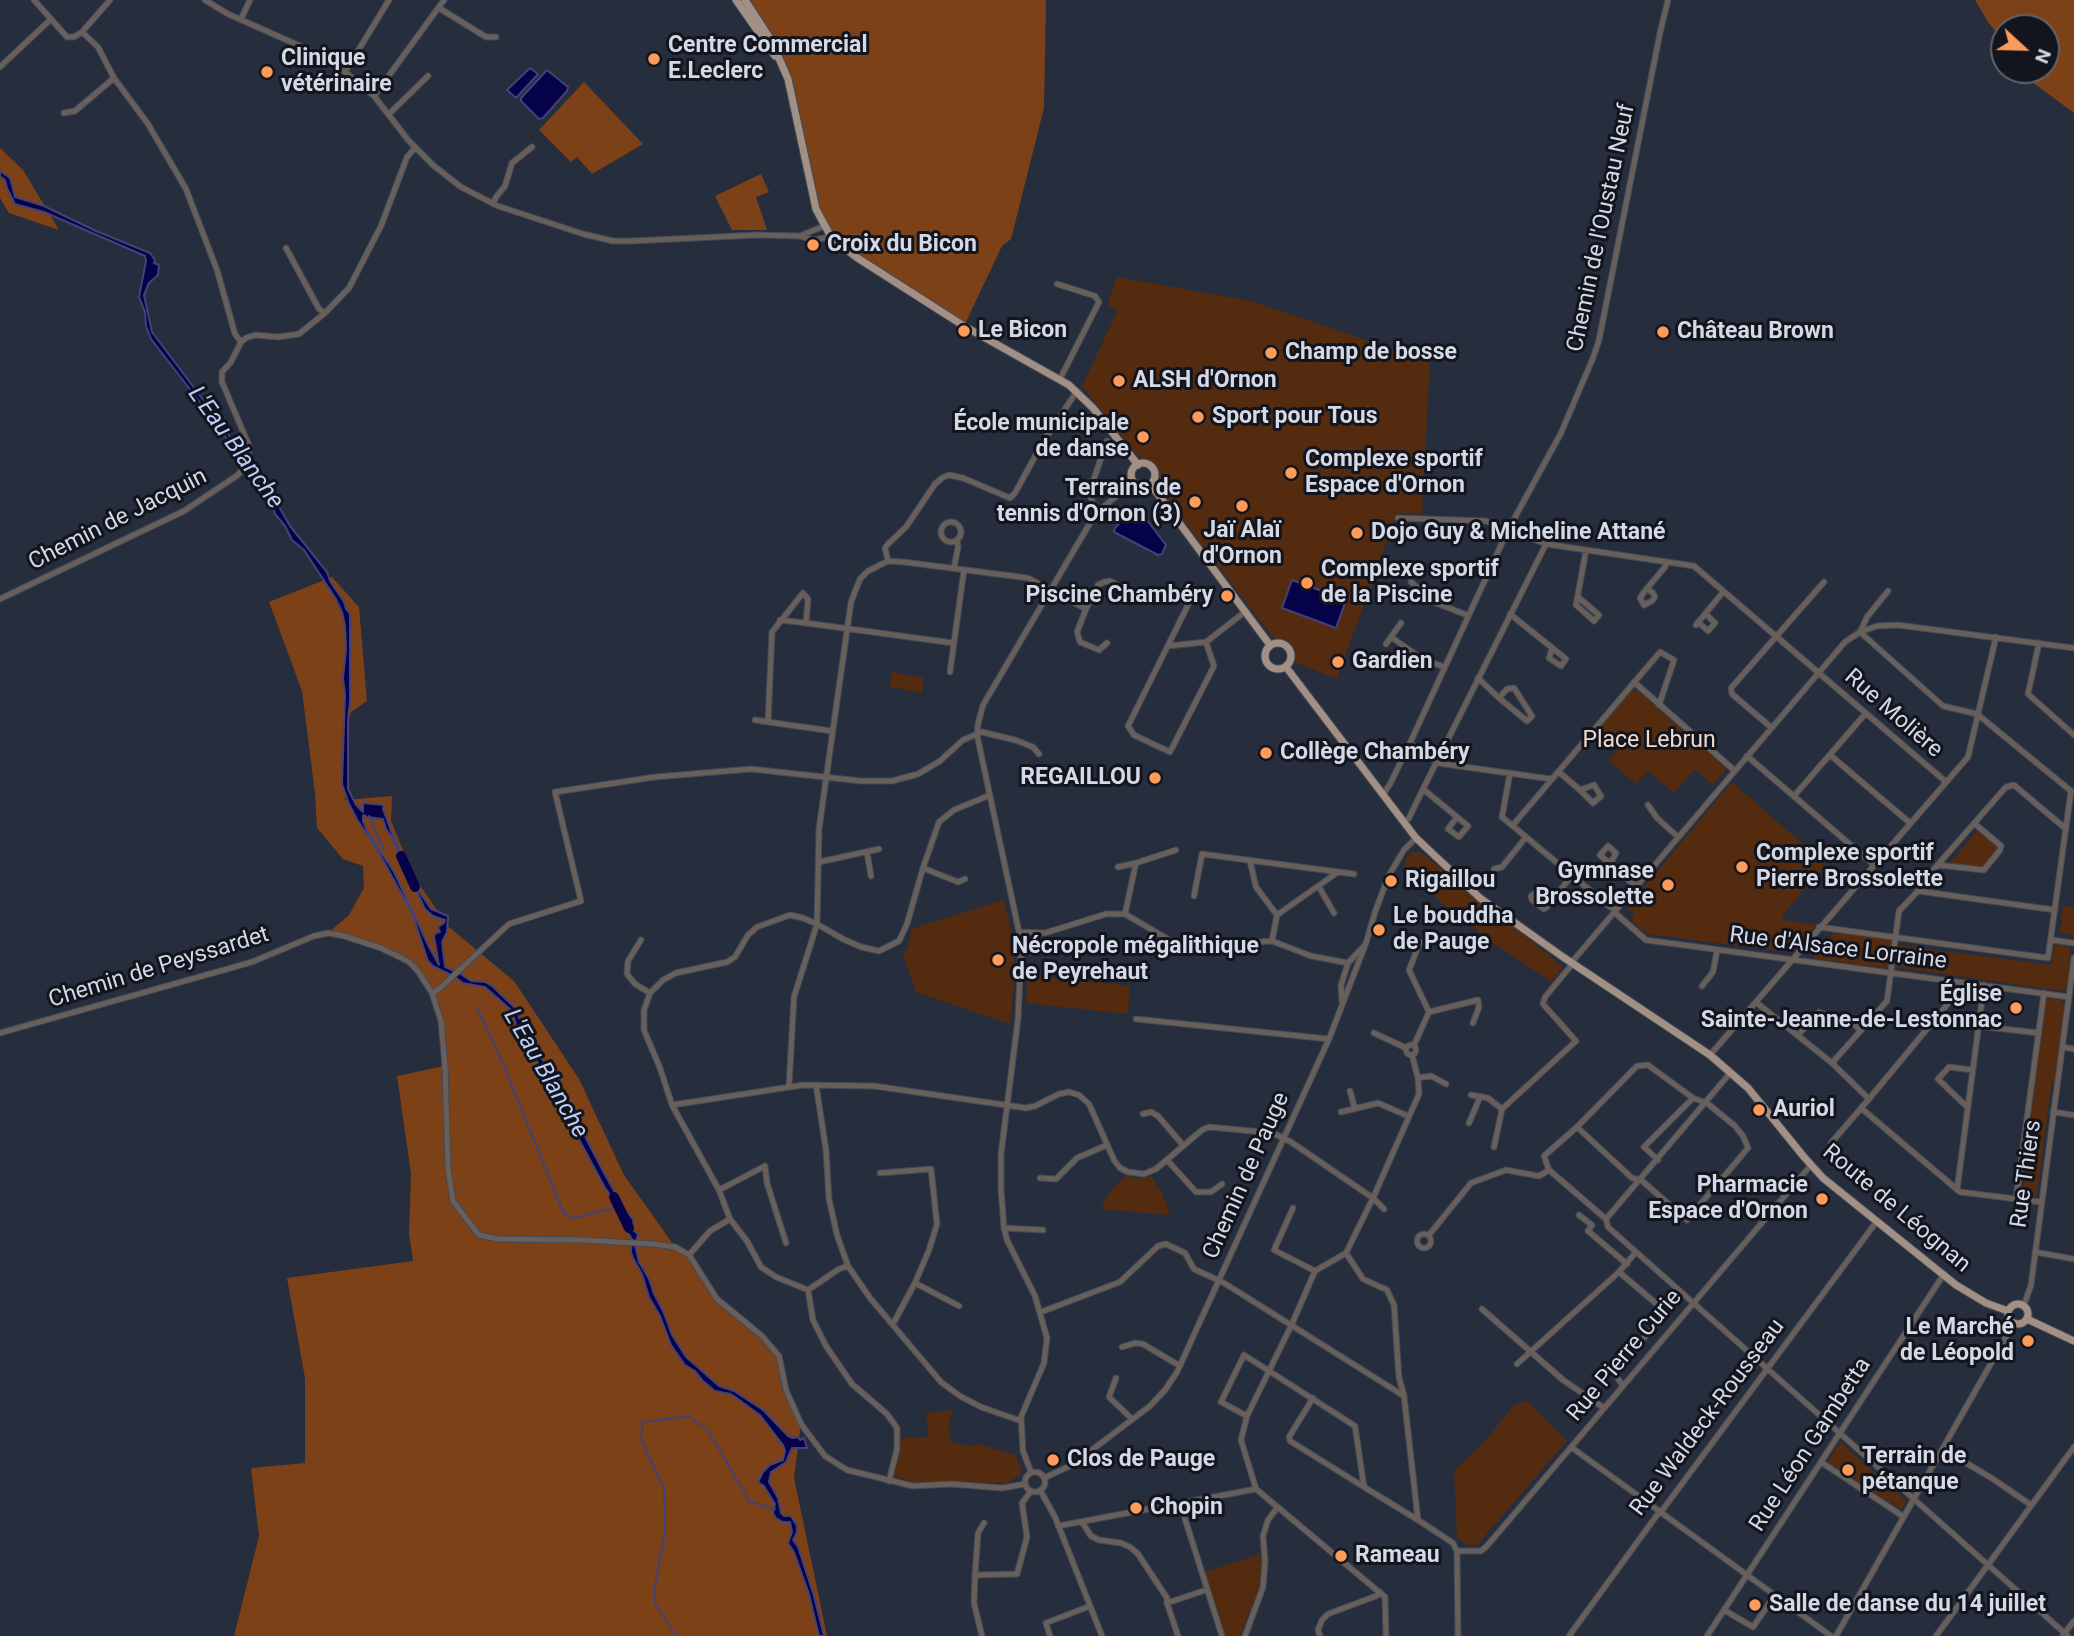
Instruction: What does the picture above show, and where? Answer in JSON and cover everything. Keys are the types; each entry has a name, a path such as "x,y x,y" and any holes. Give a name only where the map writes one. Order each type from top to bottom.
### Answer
{"main road":[{"path":"736,0 780,65 793,99"},
{"path":"745,0 771,40 788,79 816,209 831,237 856,257 964,326 1077,391 1138,465"},
{"path":"1145,463 1152,467 1155,478 1151,485 1142,488 1133,482 1131,474 1138,465 1145,463"},
{"path":"1151,485 1270,645"},
{"path":"1282,644 1289,649 1291,657 1286,667 1278,670 1267,664 1264,656 1270,645 1282,644"},
{"name":"Route de Léognan","path":"1286,667 1416,838 1480,898 1571,963 1710,1055 1761,1103 1823,1178 1969,1293 2008,1311"},
{"path":"2014,1304 2024,1305 2028,1310 2027,1319 2020,1324 2014,1323 2010,1320 2008,1311 2014,1304"},
{"path":"2027,1319 2074,1341"}],"street":[{"path":"34,0 67,37 74,37 82,32 108,2 99,0"},
{"path":"205,0 290,41 345,72 374,96 415,148 433,165 461,187 493,204 583,234 632,242 746,235 800,236 813,240 831,237"},
{"path":"241,19 250,0"},
{"path":"345,72 389,0"},
{"path":"374,96 444,0"},
{"name":"Chemin de l'Oustau Neuf","path":"1383,795 1410,743 1508,530 1561,433 1599,340 1668,0"},
{"path":"439,8 486,37 496,37"},
{"path":"0,66 51,19"},
{"path":"82,32 98,47 114,78 148,124 186,189 217,270 235,334 241,342 255,335 278,337 299,334 343,295 354,280 381,226 407,156 415,148"},
{"path":"389,114 428,76"},
{"path":"64,113 75,111 114,78"},
{"path":"493,204 505,187 512,163 532,146"},
{"path":"800,236 824,226"},
{"path":"286,248 319,309 325,313"},
{"path":"1057,284 1096,296 1098,302 1060,379"},
{"name":"Chemin de Jacquin","path":"0,599 184,511 229,482 247,461 249,445 221,378 241,342"},
{"path":"888,561 885,548 906,527 942,478 949,475 963,478 1010,498 1015,494 1043,442 1077,391"},
{"path":"1100,510 1093,503 1090,493 1107,441"},
{"path":"1031,1472 1023,1451 1021,1421 1046,1356 1047,1338 1041,1312 1028,1280 1010,1249 1004,1228 1001,1154 1018,1019 1021,952 977,735 983,705 1090,523 1100,510 1133,482"},
{"path":"1398,518 1486,521 1546,544 1666,562 1647,589"},
{"path":"954,569 957,540"},
{"path":"1404,823 1409,818 1546,544"},
{"path":"1578,597 1599,615 1594,621 1576,605 1587,550"},
{"path":"789,1086 794,997 817,924 820,829 832,731 851,602 860,579 868,571 888,561 1028,578 1086,609"},
{"name":"Rue Molière","path":"1666,562 1694,566 1945,781"},
{"path":"950,673 964,570"},
{"path":"1107,643 1099,650 1080,642 1077,632 1086,609 1098,585 1104,582 1110,581 1125,589 1124,600"},
{"path":"1411,582 1436,603 1467,615"},
{"path":"1772,728 1731,691 1824,582"},
{"path":"1860,632 1867,617 1888,591"},
{"path":"1706,614 1715,623 1708,631 1697,624 1723,592"},
{"path":"768,722 772,632 803,593 808,600 806,623"},
{"path":"1189,603 1128,726 1134,735 1170,752 1214,666 1206,642"},
{"path":"1168,646 1206,642 1246,611"},
{"path":"1510,614 1552,649"},
{"path":"780,620 953,643"},
{"path":"1386,644 1401,623"},
{"path":"1494,1147 1502,1109 1577,1041 1543,1004 1545,997 1845,642 1860,632 1877,626 1898,625 2074,648"},
{"path":"1819,927 2048,958 2052,940 2072,791 1977,714 1943,706 1860,632"},
{"path":"1391,637 1421,658 1444,667"},
{"path":"1710,1055 1968,757 1996,637"},
{"path":"2039,643 2028,694 2074,734"},
{"path":"1510,773 1502,817 1513,825 1660,652 1674,660 1659,705"},
{"path":"1478,678 1499,698 1527,721 1532,716 1514,688 1507,689 1499,698"},
{"path":"1634,682 1735,771"},
{"path":"1794,796 1866,713"},
{"path":"755,720 832,731"},
{"path":"1025,1483 1002,1488 951,1484 913,1486 847,1470 825,1456 802,1424 786,1390 779,1356 762,1336 717,1299 689,1255 675,1247 638,1242 498,1239 479,1235 453,1201 448,1169 441,1021 432,993 509,925 582,901 555,792 654,777 751,769 827,778 892,781 918,774 940,761 963,740 982,732 1015,740 1033,747 1039,754"},
{"path":"1410,743 1437,762 1552,779"},
{"path":"1830,755 1910,823"},
{"path":"1747,756 1874,864"},
{"path":"1559,772 1580,790"},
{"path":"1832,1063 1887,1001 1899,911 2006,787 2014,785 2066,829"},
{"path":"1423,789 1457,817"},
{"path":"808,1290 776,1277 761,1267 747,1241 730,1219 719,1190 672,1105 644,1030 644,1010 650,993 663,980 676,973 727,962 735,957 748,935 757,927 790,915 817,924 861,947 879,951 899,942 939,822 954,810 990,796"},
{"path":"1648,805 1657,818 1678,837"},
{"path":"1938,865 1983,870 2001,846 1974,823"},
{"name":"Rue d'Alsace Lorraine","path":"1513,825 1646,940 2068,997"},
{"path":"1494,869 1502,867 1526,837"},
{"name":"Chemin de Pauge","path":"1044,1478 1072,1465 1160,1396 1180,1366 1329,1039 1394,864 1416,838"},
{"path":"819,862 878,849"},
{"path":"1118,867 1176,850"},
{"path":"867,852 871,876"},
{"path":"1194,897 1202,853 1354,874"},
{"path":"1250,860 1256,887 1277,915"},
{"path":"1125,914 1136,863"},
{"path":"1610,864 1637,885"},
{"path":"923,868 958,882 965,879"},
{"path":"1272,941 1277,915 1338,872"},
{"path":"1551,901 1572,875"},
{"path":"1319,887 1335,913"},
{"path":"1918,891 2055,910"},
{"path":"1019,932 1045,933 1105,914 1125,914 1171,941 1220,945 1272,941 1311,956 1348,962"},
{"name":"Chemin de Peyssardet","path":"0,1033 252,962 314,936 328,933 380,948 408,961 432,993"},
{"path":"641,940 628,961 627,974 635,984 650,993"},
{"path":"2052,940 2074,943"},
{"path":"1021,952 1034,952 1049,942 1109,951"},
{"path":"1412,1055 1416,1051 1414,1045 1429,1012 1409,970 1420,942"},
{"path":"1342,1005 1341,985 1348,962 1366,943"},
{"path":"1702,986 1713,972 1717,951"},
{"name":"Rue Thiers","path":"2024,1305 2031,1285 2074,958"},
{"path":"1831,1143 1965,983"},
{"path":"1957,1190 1984,985"},
{"path":"2017,1199 2044,993"},
{"path":"1429,1012 1478,1000 1479,1007 1473,1023"},
{"path":"1757,1003 1832,1063 1870,1099"},
{"path":"1796,1034 1819,1012 1853,1024 1861,1030"},
{"path":"1136,1019 1329,1039"},
{"path":"1978,1026 2039,1033"},
{"path":"1374,1033 1406,1048 1406,1052 1412,1055 1419,1094 1346,1253 1315,1271 1247,1416 1241,1440 1256,1489 1385,1597 1386,1636"},
{"path":"1406,1048 1414,1045"},
{"path":"2062,1047 2074,1049"},
{"path":"1687,1220 1748,1148 1735,1126 1707,1103 1693,1098 1648,1065 1637,1066 1577,1127 1544,1156 1549,1170 1606,1219 1608,1227 2065,1635 2074,1620"},
{"path":"1968,1107 1938,1079 1949,1067 1973,1070"},
{"path":"1606,1219 1731,1072"},
{"path":"1418,1078 1431,1076 1446,1084"},
{"path":"672,1105 789,1086 817,1085 874,1086 1028,1108 1064,1093 1079,1095 1089,1104 1117,1164 1134,1174 1150,1172 1202,1130 1213,1126 1273,1132 1373,1198 1384,1209"},
{"path":"817,1085 826,1150 829,1199 837,1235 848,1266 870,1298 941,1382 981,1407 1021,1421"},
{"path":"1350,1091 1355,1109"},
{"path":"1471,1095 1488,1098 1502,1109"},
{"path":"1469,1124 1480,1097"},
{"path":"1658,1160 1644,1147 1693,1098"},
{"path":"1341,1112 1378,1103 1408,1116"},
{"path":"1861,1108 1960,1192 2041,1202"},
{"path":"1143,1114 1150,1112 1158,1116 1183,1146"},
{"path":"2053,1112 2074,1115"},
{"path":"1577,1127 1632,1178 1641,1180 1687,1220 1689,1229"},
{"path":"1040,1178 1060,1177 1077,1158 1107,1144"},
{"path":"1167,1160 1196,1192 1211,1192 1222,1184"},
{"path":"719,1190 765,1166 767,1183 786,1243"},
{"name":"Rue Pierre Curie","path":"1457,1551 1481,1551 1487,1546 1811,1166"},
{"path":"880,1173 931,1170 937,1224 915,1283 892,1324"},
{"path":"1429,1236 1471,1183 1506,1170 1539,1176 1549,1170"},
{"path":"1293,1208 1274,1250 1315,1271"},
{"path":"1579,1215 1592,1226 1588,1231 1627,1264"},
{"path":"689,1255 710,1231 730,1219"},
{"name":"Rue Waldeck-Rousseau","path":"1569,1636 1877,1221"},
{"path":"1004,1228 1043,1230"},
{"path":"1041,1312 1122,1281 1162,1245 1168,1245 1185,1253 1194,1269 1220,1281 1404,1396"},
{"path":"1517,1364 1619,1272 1636,1252"},
{"path":"2035,1252 2074,1259"},
{"path":"1346,1253 1363,1279 1387,1290 1394,1305 1399,1378 1404,1396 1418,1520"},
{"path":"808,1290 848,1266"},
{"path":"1619,1272 1666,1312"},
{"name":"Rue Léon Gambetta","path":"1707,1636 1944,1274"},
{"path":"915,1283 959,1306"},
{"path":"808,1290 813,1320 826,1346 852,1384 887,1414 897,1428 897,1449 889,1481"},
{"path":"1623,1386 1616,1376 1620,1364 1676,1303"},
{"path":"1482,1309 1563,1380 1604,1408"},
{"path":"1571,1447 1834,1636 2014,1323"},
{"path":"1122,1347 1135,1343 1143,1344 1180,1366"},
{"path":"1247,1416 1221,1402 1244,1355 1355,1426 1364,1487"},
{"path":"1115,1378 1109,1397 1132,1419"},
{"path":"1313,1398 1289,1437 1290,1441 1453,1543 1457,1551 1458,1636"},
{"path":"1936,1636 2074,1447"},
{"path":"1943,1449 2031,1505"},
{"path":"1821,1462 1904,1517"},
{"path":"975,1575 1017,1574 1027,1537 1022,1503 1031,1491 1040,1490 1044,1485 1044,1478 1040,1473 1031,1472"},
{"path":"1031,1472 1025,1483 1031,1491"},
{"path":"1058,1526 1256,1489"},
{"path":"1040,1490 1058,1526 1102,1636"},
{"path":"1180,1503 1222,1636"},
{"path":"1245,1636 1264,1587 1263,1536 1268,1520 1277,1508"},
{"path":"1082,1522 1091,1536 1121,1543 1138,1554 1167,1598 1178,1636"},
{"path":"982,1636 974,1603 978,1533 984,1523"},
{"path":"1167,1603 1206,1590"},
{"path":"1320,1636 1318,1630 1328,1614 1376,1596 1380,1592"},
{"path":"1724,1610 1753,1627 1775,1595"},
{"path":"1050,1636 1046,1623 1090,1606"}],"green space":[{"name":"Complexe sportif Espace d'Ornon","path":"1117,277 1251,301 1430,362 1422,514 1397,513 1337,679 1295,662 1295,651 1288,641 1273,637 1158,488 1157,467 1149,459 1135,454 1082,386 1118,310 1107,305"},
{"path":"892,672 924,678 922,693 890,687"},
{"name":"Place Lebrun","path":"1631,690 1638,691 1724,766 1725,771 1713,785 1695,769 1674,793 1648,771 1636,784 1608,760 1620,747 1599,729"},
{"name":"Complexe sportif Pierre Brossolette","path":"1732,782 1826,864 1782,916 1783,920 1817,925 1795,950 1787,952 1647,934 1632,922 1633,912 1628,911 1629,905"},
{"path":"1979,829 1999,845 1999,849 1983,869 1948,865"},
{"path":"1414,852 1422,853 1561,965 1562,969 1552,982 1494,944 1442,903 1404,866 1407,857"},
{"path":"1004,900 1011,931 1015,974 1010,1024 916,992 903,955 909,944 911,929"},
{"path":"2063,906 2074,907 2074,936 2060,933"},
{"path":"1835,932 1890,940 1893,944 1889,966 1887,968 1814,959"},
{"path":"2057,944 2071,949 2066,989 2063,991 1894,967 1897,945 2051,965"},
{"path":"1027,975 1130,986 1128,1014 1026,1003"},
{"path":"2051,998 2061,1000 2065,1005 2055,1081 2052,1081 2037,1194 2035,1197 2024,1196 2021,1192 2045,1001"},
{"path":"1125,1176 1140,1179 1151,1176 1162,1193 1170,1215 1101,1209 1109,1192"},
{"path":"1527,1401 1567,1441 1477,1545 1469,1546 1457,1538 1454,1470 1481,1446 1515,1404"},
{"path":"953,1410 948,1424 951,1443 975,1446 976,1443 1015,1455 1021,1467 1020,1475 1007,1483 913,1482 894,1476 902,1438 928,1437 926,1413"},
{"path":"1840,1442 1906,1501 1901,1510 1828,1462"},
{"path":"1260,1554 1262,1571 1257,1593 1240,1636 1224,1636 1205,1572"}],"shaded area":[{"path":"736,0 1046,0 1044,108 1011,239 1002,246 964,326 831,237 816,209 794,101 780,65"},
{"path":"1975,0 2074,0 2074,113 2035,84 2060,84 2060,14 1990,14 1990,24"},
{"path":"584,82 643,144 592,174 577,157 571,162 539,130"},
{"path":"0,148 23,170 59,230 9,213 0,198"},
{"path":"761,174 769,192 756,197 767,230 732,230 715,196"},
{"path":"332,577 359,607 367,701 351,712 349,719 345,800 392,796 391,821 414,877 449,927 514,981 579,1079 624,1175 675,1247 689,1255 717,1299 762,1336 779,1356 786,1390 801,1424 794,1478 827,1636 234,1636 259,1536 251,1468 305,1463 305,1378 287,1278 413,1261 409,1234 411,1174 397,1076 444,1066 441,1021 432,993 408,961 381,948 328,933 349,915 364,888 363,866 343,859 317,828 302,691 269,602"}],"water":[{"path":"530,68 538,74 516,98 507,90"},
{"path":"547,70 568,87 543,118 539,119 521,98"},
{"path":"0,171 10,178 15,197 44,206 150,253 154,263 159,265 158,275 149,283 144,295 152,332 241,454 254,463 290,526 327,572 350,614 348,789 363,812 363,803 384,805 391,831 416,887 431,909 448,916 447,932 442,942 445,967 471,981 485,982 492,986 516,1009 527,1040 551,1071 623,1207 619,1208 604,1186 536,1059 525,1050 510,1009 485,987 463,983 428,961 412,913 349,804 342,784 345,695 343,678 346,649 342,612 304,550 292,540 275,514 271,499 248,463 239,458 220,428 151,339 139,297 145,256 44,212 15,204 5,180 0,176","holes":["363,816 383,819 425,909 433,916 445,920 438,927 440,932 434,936 439,965 394,872 367,831"]},
{"path":"1137,507 1166,545 1162,554 1158,555 1114,532 1133,508"},
{"path":"1292,580 1346,600 1336,628 1282,608"},
{"path":"628,1213 634,1221 630,1228 638,1234 635,1245 639,1262 649,1279 672,1335 686,1357 719,1386 734,1391 763,1410 788,1436 798,1437 800,1440 804,1438 807,1448 792,1448 786,1462 771,1472 769,1482 778,1498 781,1513 791,1516 797,1526 793,1540 798,1547 814,1596 824,1636 819,1636 809,1594 794,1552 788,1543 792,1532 790,1522 776,1518 773,1513 775,1504 764,1486 758,1482 770,1465 783,1460 783,1445 760,1415 731,1394 715,1391 685,1365 671,1345 631,1252 632,1239 622,1216"}],"waterway":[{"name":"L'Eau Blanche","path":"369,816 384,850"},
{"name":"L'Eau Blanche","path":"401,856 415,887"},
{"name":"L'Eau Blanche","path":"477,1007 564,1214 575,1218 618,1207"},
{"name":"L'Eau Blanche","path":"614,1197 629,1228"},
{"name":"L'Eau Blanche","path":"676,1636 655,1603 655,1586 665,1533 664,1488 641,1439 643,1422 688,1416 707,1429 750,1502 775,1509"}],"place":[{"name":"Centre Commercial E.Leclerc","path":"654,59"},
{"name":"Clinique vétérinaire","path":"267,72"},
{"name":"Croix du Bicon","path":"813,245"},
{"name":"Le Bicon","path":"964,331"},
{"name":"Château Brown","path":"1663,332"},
{"name":"Champ de bosse","path":"1271,353"},
{"name":"ALSH d'Ornon","path":"1119,381"},
{"name":"Sport pour Tous","path":"1198,417"},
{"name":"École municipale de danse","path":"1143,437"},
{"name":"Complexe sportif Espace d'Ornon","path":"1291,473"},
{"name":"Terrains de tennis d'Ornon (3)","path":"1195,502"},
{"name":"Jaï Alaï d'Ornon","path":"1242,506"},
{"name":"Dojo Guy & Micheline Attané","path":"1357,533"},
{"name":"Complexe sportif de la Piscine","path":"1307,583"},
{"name":"Piscine Chambéry","path":"1227,596"},
{"name":"Gardien","path":"1338,662"},
{"name":"Collège Chambéry","path":"1266,753"},
{"name":"REGAILLOU","path":"1155,778"},
{"name":"Complexe sportif Pierre Brossolette","path":"1742,867"},
{"name":"Rigaillou","path":"1391,881"},
{"name":"Gymnase Brossolette","path":"1668,885"},
{"name":"Le bouddha de Pauge","path":"1379,930"},
{"name":"Nécropole mégalithique de Peyrehaut","path":"998,960"},
{"name":"Église Sainte-Jeanne-de-Lestonnac","path":"2016,1008"},
{"name":"Auriol","path":"1759,1110"},
{"name":"Pharmacie Espace d'Ornon","path":"1822,1199"},
{"name":"Le Marché de Léopold","path":"2028,1341"},
{"name":"Clos de Pauge","path":"1053,1460"},
{"name":"Terrain de pétanque","path":"1848,1470"},
{"name":"Chopin","path":"1136,1508"},
{"name":"Rameau","path":"1341,1556"},
{"name":"Salle de danse du 14 juillet","path":"1755,1605"}]}
